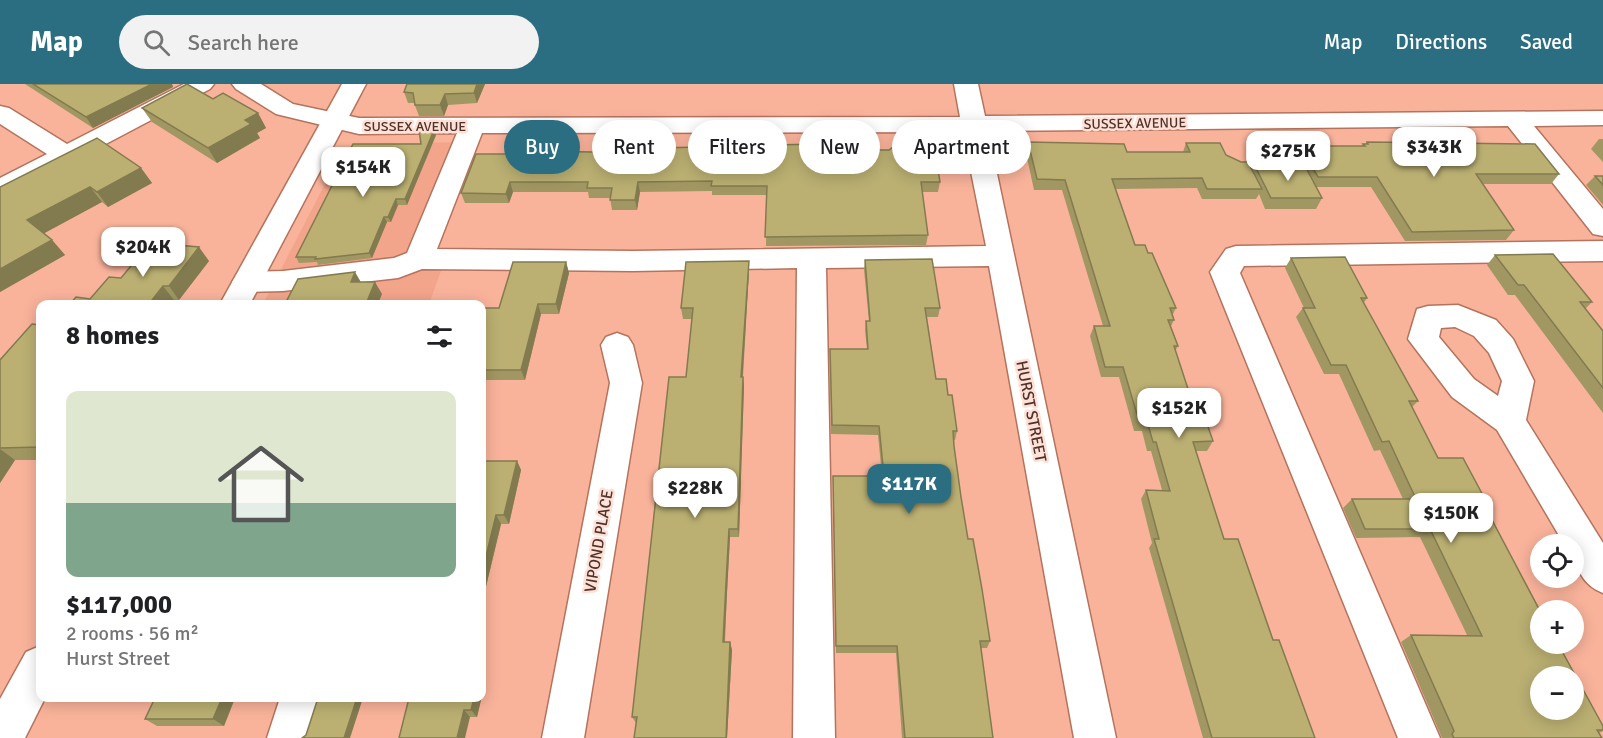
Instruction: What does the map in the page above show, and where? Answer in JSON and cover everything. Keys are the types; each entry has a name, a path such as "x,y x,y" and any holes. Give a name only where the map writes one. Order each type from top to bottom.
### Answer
{"street":[{"path":"0,189 202,84"},
{"name":"SUSSEX AVENUE","path":"244,84 285,109 359,126 892,124"},
{"path":"241,293 354,84"},
{"name":"HURST STREET","path":"966,84 974,120"},
{"path":"0,113 67,155"},
{"path":"1514,118 1603,227"},
{"name":"SUSSEX AVENUE","path":"1031,123 1603,118"},
{"path":"419,259 472,126"},
{"name":"HURST STREET","path":"985,174 1095,738"},
{"path":"1419,738 1225,272 1236,256 1603,251"},
{"path":"241,293 283,281 398,268 419,259 633,261 1002,256"},
{"path":"811,258 814,738"},
{"name":"VIPOND PLACE","path":"563,738 626,383 617,345"},
{"path":"1509,421 1603,576"},
{"path":"2,738 36,674"},
{"path":"288,738 300,702"}],"shaded area":[{"path":"465,142 419,259 445,260 430,300 265,300 342,151 359,144"}],"building":[{"path":"33,84 152,84 86,117"},
{"path":"187,84 213,99 223,93 258,113 245,120 251,124 208,148 142,108"},
{"path":"407,84 477,84 474,93 445,94 440,105 415,105 413,93 404,92"},
{"path":"419,130 434,130 405,199 396,199 388,217 384,217 369,253 315,259 316,257 296,257 353,144 421,144"},
{"path":"97,138 141,168 97,192 90,187 27,220 52,240 0,269 0,187"},
{"path":"1031,142 1124,144 1127,152 1190,152 1186,143 1220,143 1226,155 1241,162 1248,162 1262,189 1207,189 1202,178 1112,179 1135,245 1145,245 1148,253 1152,253 1176,308 1170,308 1174,320 1168,320 1178,346 1174,346 1189,392 1196,392 1213,441 1193,442 1224,539 1238,539 1273,640 1279,640 1315,738 1212,738 1154,539 1159,539 1146,490 1170,491 1156,442 1153,442 1147,421 1139,421 1123,367 1105,367 1094,326 1110,326 1065,180 1037,179 1031,154"},
{"path":"1367,142 1535,144 1559,174 1476,174 1514,230 1412,232 1377,177 1318,177 1300,146 1365,146 1363,144 1368,144"},
{"path":"799,144 799,174 880,174 880,150 892,148 892,174 939,174 940,182 921,182 928,235 765,237 767,186 711,186 712,181 638,182 635,200 610,200 612,188 587,188 588,182 510,182 506,194 461,193 476,154 504,154 504,174 580,174 580,152 592,152 592,174 676,174 676,148 688,147 688,174 787,174 787,145"},
{"path":"1255,166 1305,166 1322,198 1271,198"},
{"path":"1595,176 1603,176 1603,185"},
{"path":"164,244 199,247 169,286 163,286 152,300 73,300 76,297 90,299 109,277 121,278 135,261 149,262"},
{"path":"1553,254 1592,302 1580,302 1603,331 1603,388 1524,285 1518,285 1495,255"},
{"path":"1345,257 1367,298 1361,298 1418,401 1409,401 1438,458 1463,458 1486,501 1482,501 1534,600 1530,600 1530,654 1563,654 1570,666 1530,666 1530,720 1584,720 1584,691 1603,726 1603,730 1597,730 1602,738 1454,738 1452,734 1454,731 1411,635 1482,636 1430,529 1365,529 1352,499 1416,499 1389,441 1382,442 1346,365 1331,365 1303,308 1315,308 1291,258"},
{"path":"932,259 940,308 925,308 936,379 946,379 948,395 952,395 957,431 953,431 954,446 961,497 968,539 973,539 990,641 980,641 993,738 905,738 897,646 836,646 833,476 884,476 879,426 832,425 830,349 868,349 866,321 870,321 865,260"},
{"path":"749,261 741,377 743,377 738,529 729,529 723,642 730,642 726,738 634,738 637,717 632,717 669,377 686,377 693,308 681,308 686,262"},
{"path":"513,262 566,262 556,304 538,304 521,370 486,370 486,308 499,308"},
{"path":"355,272 351,282 375,282 368,300 287,300 298,279"},
{"path":"32,324 36,324 36,447 0,448 0,360"},
{"path":"486,461 517,461 504,515 496,515 486,556"},
{"path":"153,702 220,702 213,719 145,719"},
{"path":"317,702 356,702 344,738 302,738 306,735"},
{"path":"408,702 473,702 471,710 464,710 457,738 399,738"}]}
